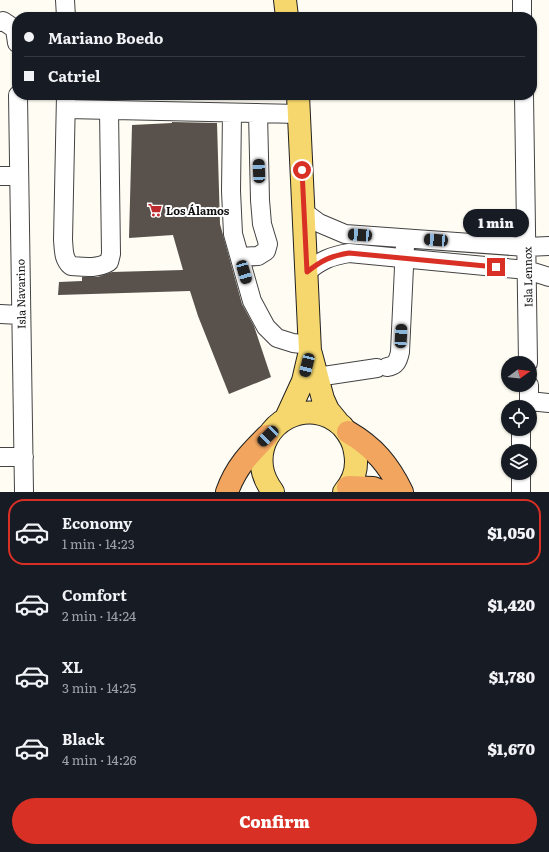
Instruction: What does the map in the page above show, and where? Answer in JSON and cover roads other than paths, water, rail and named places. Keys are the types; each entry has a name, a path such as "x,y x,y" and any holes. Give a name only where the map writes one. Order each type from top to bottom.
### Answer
{"highway":[{"path":"342,427 373,449 390,469 402,492"},
{"path":"227,492 244,459 268,436"},
{"path":"346,490 373,488 383,492"}],"main road":[{"path":"285,0 286,12"},
{"path":"295,0 296,12"},
{"path":"298,105 310,348 323,399 328,410 354,445 357,459 355,474 346,490"},
{"path":"286,418 303,381 310,348"},
{"path":"273,492 267,483 262,468 262,451 268,436 276,426 286,418 299,413 312,412 325,415 342,427"}],"street":[{"path":"66,0 66,12"},
{"path":"522,0 522,12"},
{"name":"Isla Navarino","path":"18,100 20,315 24,492"},
{"name":"Isla Lennox","path":"524,100 528,356"},
{"path":"109,110 111,254 109,262 104,265 96,267 71,266 66,262 64,256 66,102 109,110 232,113 258,113 298,105"},
{"path":"232,113 231,191 233,234 252,301 266,327 277,338 310,348"},
{"path":"240,257 258,256 266,251 268,244 262,224 258,113"},
{"path":"0,176 18,176"},
{"path":"304,212 319,223 345,234 526,247 549,246"},
{"path":"317,377 393,366 398,361 400,352 406,238"},
{"path":"307,272 320,262 334,255 349,253 404,257 527,270 549,277"},
{"path":"0,314 20,315"},
{"path":"528,398 549,403"},
{"path":"0,457 24,457"},
{"path":"521,480 521,492"}],"place":[{"name":"Los Álamos","path":"155,210"}]}
